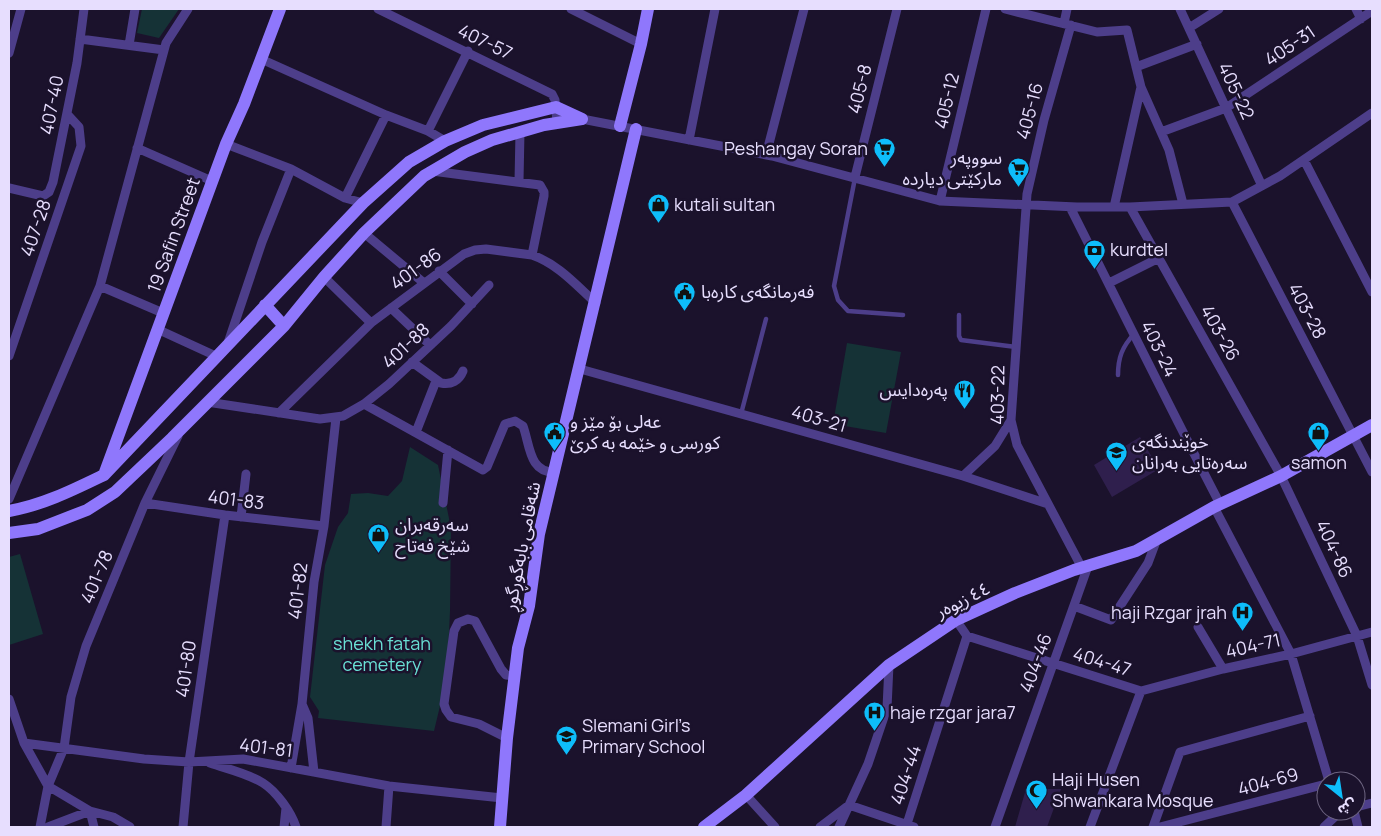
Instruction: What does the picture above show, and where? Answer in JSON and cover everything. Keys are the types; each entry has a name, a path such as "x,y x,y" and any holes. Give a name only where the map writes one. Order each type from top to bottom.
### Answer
{"street":[{"path":"9,53 11,35 21,9"},
{"name":"407-40","path":"9,188 43,196 50,192 54,182 67,114 84,9"},
{"path":"129,45 136,9"},
{"path":"9,499 11,490 100,286 166,43 188,9"},
{"name":"19 Safin Street","path":"104,475 226,144 280,9"},
{"name":"407-57","path":"378,9 552,94 556,107"},
{"path":"571,9 641,44"},
{"path":"620,126 648,9"},
{"path":"689,140 715,9"},
{"path":"766,155 804,9"},
{"name":"405-8","path":"855,178 896,9"},
{"name":"405-12","path":"940,201 986,9"},
{"path":"1005,9 1097,32 1127,30 1142,87 1169,150 1183,204"},
{"name":"405-16","path":"1027,206 1027,194 1068,24 1067,9"},
{"name":"405-22","path":"1180,9 1262,186"},
{"path":"1189,28 1219,9"},
{"path":"1356,9 1361,19"},
{"name":"405-31","path":"1161,132 1226,108 1372,11"},
{"path":"80,39 164,50"},
{"path":"1136,67 1197,44"},
{"path":"428,131 468,52"},
{"path":"261,58 386,115 428,131 445,141"},
{"path":"1114,207 1142,87"},
{"path":"9,511 31,507 70,492 104,475 363,203 409,162 445,141 483,125 556,107 582,120"},
{"path":"556,107 557,122"},
{"path":"9,533 38,529 86,510 114,492 284,326 324,276 364,233 424,176 478,146 520,132 557,122 582,120 766,155 940,201 1027,206 1130,207 1232,202 1280,176 1372,113"},
{"name":"407-28","path":"9,356 81,146 79,127 67,114"},
{"path":"346,198 386,115"},
{"name":"شەقامی بابەگوڕگوڕ","path":"500,827 507,738 518,648 529,606 539,534 596,303 636,129"},
{"path":"519,181 520,132"},
{"path":"226,144 290,169 346,198 363,203"},
{"path":"137,148 212,182"},
{"path":"1304,160 1372,292"},
{"path":"222,352 290,169"},
{"path":"432,171 536,183 542,188 544,196 532,255"},
{"name":"403-28","path":"1232,202 1372,472"},
{"name":"403-22","path":"1027,206 1011,420 1017,445 1048,504 1085,567"},
{"name":"403-24","path":"1070,207 1291,654 1324,771"},
{"name":"403-26","path":"1130,207 1281,476"},
{"path":"364,233 424,283"},
{"name":"401-86","path":"278,413 371,323 464,254 480,249 532,255 553,265 596,303"},
{"path":"1109,283 1159,258"},
{"path":"439,271 472,304"},
{"path":"324,276 371,323"},
{"name":"401-88","path":"336,418 350,413 364,404 412,362 472,304 488,285"},
{"path":"100,286 163,313"},
{"path":"265,305 284,326"},
{"path":"391,308 430,345"},
{"path":"157,329 222,352"},
{"path":"412,362 441,383 451,384 458,379 462,371"},
{"name":"403-21","path":"580,369 963,476 1048,504"},
{"path":"416,432 436,381"},
{"path":"208,402 320,419 336,418"},
{"path":"364,404 481,469 485,469 504,424 515,421 523,426 535,463 546,471 555,472"},
{"name":"401-82","path":"291,768 302,704 314,582 324,526 336,418"},
{"path":"963,476 996,446 1011,420"},
{"name":"٤٤ زیوەر","path":"704,827 746,795 889,665 956,620 1015,593 1085,567 1136,551 1217,505 1281,476 1372,425"},
{"name":"401-78","path":"40,827 48,786 64,748 71,697 86,646 145,503 183,426"},
{"path":"443,503 448,450"},
{"path":"241,517 246,474"},
{"name":"404-86","path":"1281,476 1357,636 1372,685"},
{"name":"401-83","path":"145,503 225,516 324,526"},
{"name":"401-80","path":"183,827 189,762 225,516"},
{"path":"1074,606 1111,620 1148,563 1158,539"},
{"name":"404-46","path":"995,827 1074,606 1085,567"},
{"path":"507,738 479,724 451,717 446,710 444,704 454,631 458,623 468,619 476,622 501,670 506,675 515,676"},
{"path":"956,620 967,636"},
{"path":"1198,628 1223,669"},
{"name":"404-71","path":"1141,691 1372,632"},
{"name":"404-47","path":"967,636 1141,691"},
{"name":"404-44","path":"909,826 967,636"},
{"path":"839,827 868,764 887,708 889,665"},
{"path":"1090,827 1141,691"},
{"path":"9,699 24,743 48,786 90,811 113,817 130,827"},
{"path":"302,704 308,718 314,772"},
{"path":"1153,827 1180,752 1310,716"},
{"name":"401-81","path":"24,743 144,759 189,762 243,760 389,786 502,798"},
{"path":"204,761 238,772 263,783 286,808 296,827"},
{"name":"404-69","path":"1160,827 1316,785"},
{"path":"386,827 389,786"},
{"path":"746,795 775,827"},
{"path":"849,805 909,826"},
{"path":"820,827 849,805"},
{"path":"284,827 286,808"},
{"path":"48,827 90,811"},
{"path":"90,811 94,827"}],"lane":[{"path":"855,178 834,286 838,300 848,311 903,315"},
{"path":"959,315 959,336 961,340 1016,347"},
{"path":"741,414 766,319"},
{"path":"1118,375 1118,360 1124,344 1134,334"}],"green space":[{"path":"142,9 179,9 159,38 137,33"},
{"path":"847,343 901,352 886,433 833,424"},
{"name":"shekh fatah cemetery","path":"410,447 438,465 451,528 447,677 434,731 318,718 319,711 310,697 325,565 338,527 348,513 351,494 368,493 388,496 402,481"},
{"path":"20,554 43,634 9,645 9,557"}],"building":[{"path":"1140,437 1159,469 1112,497 1094,465"},
{"path":"1026,789 1061,789 1047,827 1015,827"}],"place":[{"name":"Peshangay Soran","path":"884,168"},
{"name":"سووپەر مارکێتی دیاردە","path":"1018,187"},
{"name":"kutali sultan","path":"658,224"},
{"name":"kurdtel","path":"1094,269"},
{"name":"فەرمانگەی کارەبا","path":"685,311"},
{"name":"پەرەدایس","path":"964,409"},
{"name":"عەلی بۆ مێز و کورسی و خێمە بە کرێ","path":"554,451"},
{"name":"samon","path":"1319,452"},
{"name":"خوێندنگەی سەرەتایی بەرانان","path":"1116,471"},
{"name":"سەرقەبران شێخ فەتاح","path":"379,554"},
{"name":"haji Rzgar jrah","path":"1243,632"},
{"name":"haje rzgar jara7","path":"874,732"},
{"name":"Slemani Girl’s Primary School","path":"566,755"},
{"name":"Haji Husen Shwankara Mosque","path":"1036,809"}]}
